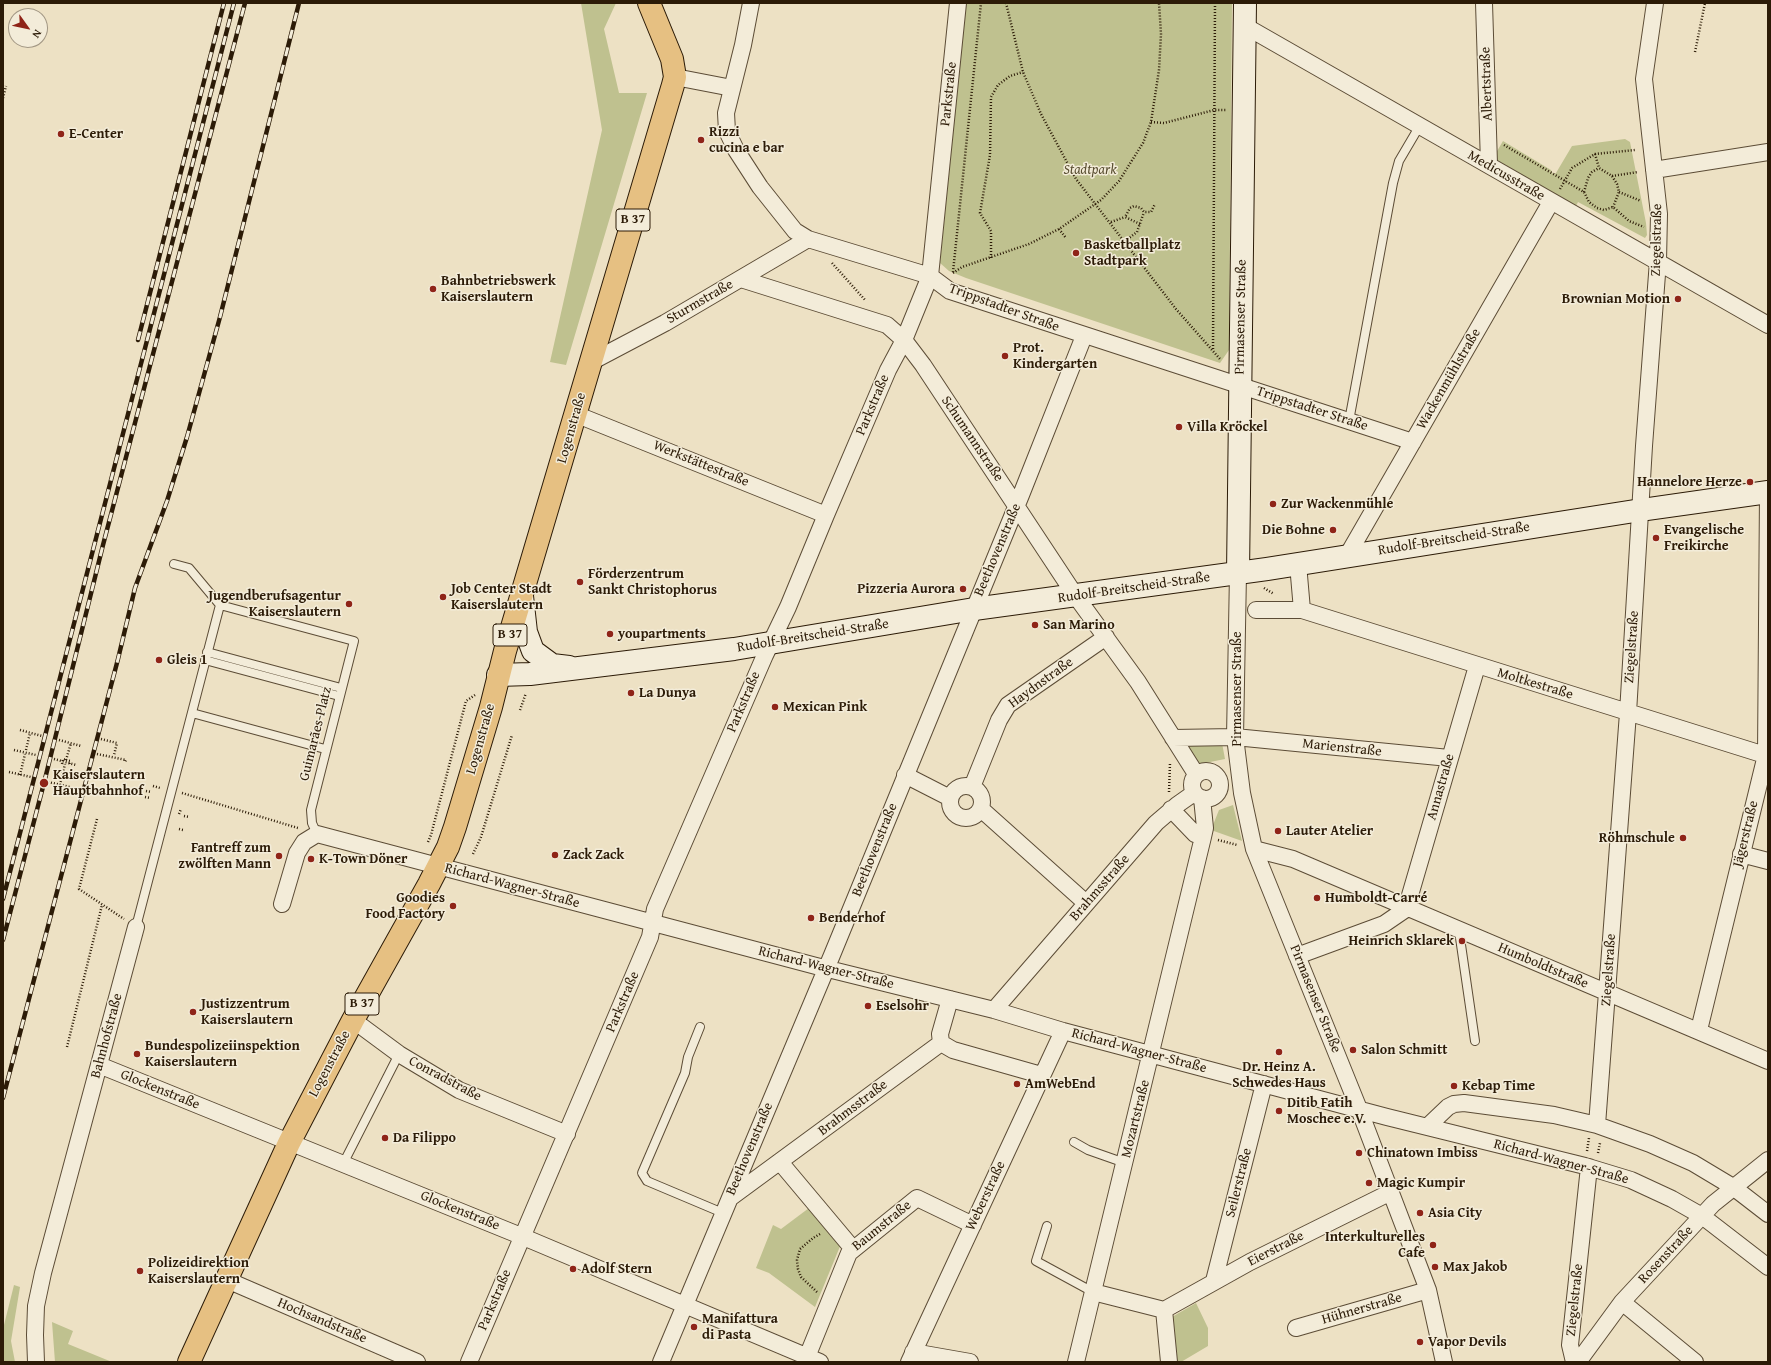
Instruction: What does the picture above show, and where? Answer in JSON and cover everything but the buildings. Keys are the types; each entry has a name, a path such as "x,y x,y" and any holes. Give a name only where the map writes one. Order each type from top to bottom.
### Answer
{"main road":[{"name":"B 37","path":"649,3 666,41 672,59 675,77"},
{"name":"Logenstraße","path":"189,1362 289,1143 353,1020 438,866 455,827 491,707 498,675 675,77"}],"street":[{"name":"Trippstadter Straße","path":"751,3 743,45 726,113 727,131 736,150 760,187 794,231 812,240 930,276 950,291 1084,336 1240,385 1413,442"},
{"name":"Parkstraße","path":"469,1362 521,1236 650,937 655,909 770,643 788,607 888,370 904,340 930,276 958,3"},
{"name":"Pirmasenser Straße","path":"1245,3 1235,737 1247,847 1297,956 1391,1192 1428,1290 1444,1362"},
{"name":"Albertstraße","path":"1484,3 1489,164"},
{"name":"Ziegelstraße","path":"1597,1125 1628,713 1658,261 1659,214 1644,79 1655,3"},
{"name":"Medicusstraße","path":"1245,26 1418,127 1489,164 1551,202 1658,261 1768,325"},
{"path":"675,77 732,88"},
{"path":"1654,170 1768,152"},
{"name":"Wackenmühlstraße","path":"1347,556 1551,202"},
{"name":"Sturmstraße","path":"591,362 812,240"},
{"path":"741,279 887,325 904,340"},
{"name":"Beethovenstraße","path":"661,1362 826,969 1084,336"},
{"name":"Schumannstraße","path":"904,340 923,365 1075,595 1138,682 1196,774"},
{"name":"Werkstättestraße","path":"575,414 826,515"},
{"name":"Rudolf-Breitscheid-Straße","path":"498,675 530,674 770,643 974,609 1238,573 1641,510 1768,492"},
{"name":"Jägerstraße","path":"1699,1030 1741,854 1767,755 1768,492"},
{"path":"1298,564 1302,610"},
{"path":"522,596 526,632 533,651 552,664 580,668"},
{"name":"Moltkestraße","path":"1256,610 1302,610 1477,666 1767,755"},
{"name":"Haydnstraße","path":"972,786 998,720 1008,705 1106,637"},
{"name":"Annastraße","path":"1406,909 1477,666"},
{"path":"1177,745 1235,737"},
{"name":"Marienstraße","path":"1235,737 1449,758"},
{"path":"1205,770 1215,773 1225,780 1219,791 1212,798 1198,796 1192,783 1196,774 1205,770"},
{"path":"905,775 950,798"},
{"path":"960,786 972,786 980,793 982,804 981,809 973,817 960,817 950,806 950,798 953,791 960,786"},
{"name":"Brahmsstraße","path":"994,1010 1156,823 1174,807 1198,796"},
{"name":"Mozartstraße","path":"1076,1362 1204,833 1198,796"},
{"path":"1174,807 1195,834 1204,833"},
{"path":"981,809 1086,903"},
{"path":"282,904 297,853 304,842 317,834"},
{"name":"Richard-Wagner-Straße","path":"317,834 826,969 994,1010 1151,1055 1427,1127 1589,1167 1631,1180 1672,1199 1702,1216 1768,1266"},
{"name":"Humboldtstraße","path":"1247,847 1293,859 1406,909 1608,994 1699,1030 1768,1061"},
{"path":"1741,854 1768,861"},
{"path":"1297,956 1384,924 1406,909"},
{"name":"Bahnhofstraße","path":"36,1362 36,1306 43,1273 136,927"},
{"path":"950,999 940,1034 941,1043 953,1050 1041,1075"},
{"name":"Conradstraße","path":"353,1020 399,1054 459,1090 566,1134"},
{"name":"Weberstraße","path":"911,1357 1041,1075 1063,1031"},
{"name":"Brahmsstraße","path":"726,1206 780,1162 941,1043"},
{"name":"Glockenstraße","path":"99,1065 521,1236 813,1359"},
{"name":"Seilerstraße","path":"1214,1281 1264,1084"},
{"path":"1427,1127 1448,1107 1464,1103 1554,1116 1597,1125 1650,1144 1693,1163 1733,1187 1768,1214"},
{"name":"Rosenstraße","path":"1578,1362 1597,1341 1622,1302 1702,1216 1733,1187 1768,1160"},
{"path":"780,1162 853,1249"},
{"name":"Ziegelstraße","path":"1574,1362 1570,1345 1589,1167"},
{"name":"Eierstraße","path":"1164,1310 1214,1281 1391,1192"},
{"name":"Baumstraße","path":"813,1359 848,1253 917,1198 972,1225"},
{"name":"Hochsandstraße","path":"227,1280 417,1362"},
{"name":"Hühnerstraße","path":"1296,1328 1428,1290"},
{"path":"1093,1292 1164,1310 1169,1362"},
{"path":"1622,1302 1695,1362"},
{"path":"911,1357 970,1362"}],"lane":[{"path":"1349,421 1393,183 1399,160 1418,127"},
{"path":"174,564 189,568 220,605 192,713 325,749"},
{"name":"Guimarães-Platz","path":"220,605 354,641 310,810 312,822 317,834"},
{"path":"206,656 340,692"},
{"name":"Bahnhofstraße","path":"136,927 192,713"},
{"path":"1459,931 1475,1041"},
{"path":"700,1027 688,1056 685,1074 642,1173 647,1181 726,1206"},
{"path":"343,1164 399,1054"},
{"path":"1074,1142 1088,1150 1125,1163"},
{"path":"1047,1226 1036,1261 1093,1292"}],"path":[{"path":"981,3 953,273 962,267 1029,244 1059,229 1096,204 1119,181 1143,143 1151,122 1159,70 1161,42 1159,3"},
{"path":"1006,3 1023,72 1041,114 1076,179 1176,309 1220,359"},
{"path":"1213,350 1215,3"},
{"path":"1695,52 1705,3"},
{"path":"991,258 991,231 980,213 990,155 991,96 998,85 1010,76 1023,72"},
{"path":"3,98 6,86"},
{"path":"1151,122 1164,123 1214,110"},
{"path":"1488,136 1584,192 1589,202 1597,208 1604,210 1613,207 1619,192"},
{"path":"1551,202 1572,168 1595,154 1635,150"},
{"path":"1595,154 1599,168 1612,176 1619,192 1641,201"},
{"path":"1584,192 1588,178 1592,172 1599,168"},
{"path":"1612,176 1638,172"},
{"path":"1110,222 1125,217 1130,208 1134,206 1141,208 1144,212 1151,212 1155,204"},
{"path":"1613,207 1629,221 1644,227"},
{"path":"1125,241 1137,232 1144,212"},
{"path":"1125,217 1140,224"},
{"path":"1059,229 1066,238"},
{"path":"812,240 867,303"},
{"path":"520,710 526,692"},
{"path":"428,842 466,701 476,695"},
{"path":"20,730 42,736"},
{"path":"20,775 25,754 29,750 26,750 30,733"},
{"path":"473,854 481,837 512,735"},
{"path":"101,739 117,743 114,755"},
{"path":"59,740 81,746"},
{"path":"60,785 65,764 63,759 66,760 71,743"},
{"path":"1174,807 1169,790 1177,745"},
{"path":"25,754 23,749 26,750"},
{"path":"14,750 36,755"},
{"path":"97,754 126,760 125,762"},
{"path":"110,757 115,760"},
{"path":"54,759 76,765"},
{"path":"65,764 70,761 66,760"},
{"path":"9,772 31,777"},
{"path":"48,782 70,787"},
{"path":"153,786 172,790 297,827"},
{"path":"88,790 106,794"},
{"path":"146,791 151,792"},
{"path":"145,797 150,798"},
{"path":"180,814 181,809"},
{"path":"184,816 189,817"},
{"path":"97,819 79,889 136,927"},
{"path":"178,829 183,830"},
{"path":"1204,833 1247,847"},
{"path":"67,1047 102,905"},
{"path":"822,1295 801,1277 797,1260 800,1249 813,1238 824,1232"}],"green space":[{"path":"581,3 616,3 604,29 619,93 647,93 566,365 550,362 602,130"},
{"name":"Stadtpark","path":"966,3 1232,3 1229,350 1220,363 966,278 949,271 940,263"},
{"path":"1625,139 1630,142 1646,223 1647,235 1645,238 1578,202 1576,206 1493,158 1503,141 1551,170 1553,174 1556,173 1572,146"},
{"path":"1222,743 1225,759 1195,765 1187,745"},
{"path":"1233,805 1242,841 1211,830 1219,810"},
{"path":"809,1208 841,1244 815,1307 769,1273 756,1268 773,1225 781,1229"},
{"path":"14,1285 20,1287 11,1341 15,1362 3,1362 3,1329"},
{"path":"1196,1303 1208,1328 1208,1346 1181,1362 1177,1362 1172,1317"},
{"path":"52,1322 73,1331 68,1344 112,1362 55,1362"}],"railway":[{"path":"138,340 224,3"},
{"path":"3,899 234,3"},
{"path":"3,940 44,783 103,545 245,3"},
{"path":"3,1098 118,659 135,588 167,501 187,437 220,317 299,3"}],"place":[{"name":"E-Center","path":"61,134"},
{"name":"Rizzi cucina e bar","path":"701,140"},
{"name":"Basketballplatz Stadtpark","path":"1076,253"},
{"name":"Bahnbetriebswerk Kaiserslautern","path":"433,289"},
{"name":"Brownian Motion","path":"1678,299"},
{"name":"Prot. Kindergarten","path":"1005,356"},
{"name":"Villa Kröckel","path":"1179,427"},
{"name":"Hannelore Herze","path":"1750,482"},
{"name":"Zur Wackenmühle","path":"1273,504"},
{"name":"Die Bohne","path":"1333,530"},
{"name":"Evangelische Freikirche","path":"1656,538"},
{"name":"Förderzentrum Sankt Christophorus","path":"580,582"},
{"name":"Pizzeria Aurora","path":"963,589"},
{"name":"Job Center Stadt Kaiserslautern","path":"443,597"},
{"name":"Jugendberufsagentur Kaiserslautern","path":"349,604"},
{"name":"San Marino","path":"1035,625"},
{"name":"youpartments","path":"610,634"},
{"name":"Gleis 1","path":"159,660"},
{"name":"La Dunya","path":"631,693"},
{"name":"Mexican Pink","path":"775,707"},
{"name":"Kaiserslautern Hauptbahnhof","path":"44,783"},
{"name":"Lauter Atelier","path":"1278,831"},
{"name":"Röhmschule","path":"1683,838"},
{"name":"Zack Zack","path":"555,855"},
{"name":"Fantreff zum zwölften Mann","path":"279,856"},
{"name":"K-Town Döner","path":"311,859"},
{"name":"Humboldt-Carré","path":"1317,898"},
{"name":"Goodies Food Factory","path":"453,906"},
{"name":"Benderhof","path":"811,918"},
{"name":"Heinrich Sklarek","path":"1462,941"},
{"name":"Eselsohr","path":"868,1006"},
{"name":"Justizzentrum Kaiserslautern","path":"193,1012"},
{"name":"Salon Schmitt","path":"1353,1050"},
{"name":"Dr. Heinz A. Schwedes Haus","path":"1279,1052"},
{"name":"Bundespolizeiinspektion Kaiserslautern","path":"137,1054"},
{"name":"AmWebEnd","path":"1017,1084"},
{"name":"Kebap Time","path":"1454,1086"},
{"name":"Ditib Fatih Moschee e.V.","path":"1279,1111"},
{"name":"Da Filippo","path":"385,1138"},
{"name":"Chinatown Imbiss","path":"1359,1153"},
{"name":"Magic Kumpir","path":"1369,1183"},
{"name":"Asia City","path":"1420,1213"},
{"name":"Interkulturelles Cafe","path":"1433,1245"},
{"name":"Max Jakob","path":"1435,1267"},
{"name":"Adolf Stern","path":"573,1269"},
{"name":"Polizeidirektion Kaiserslautern","path":"140,1271"},
{"name":"Manifattura di Pasta","path":"694,1327"},
{"name":"Vapor Devils","path":"1420,1342"}]}
